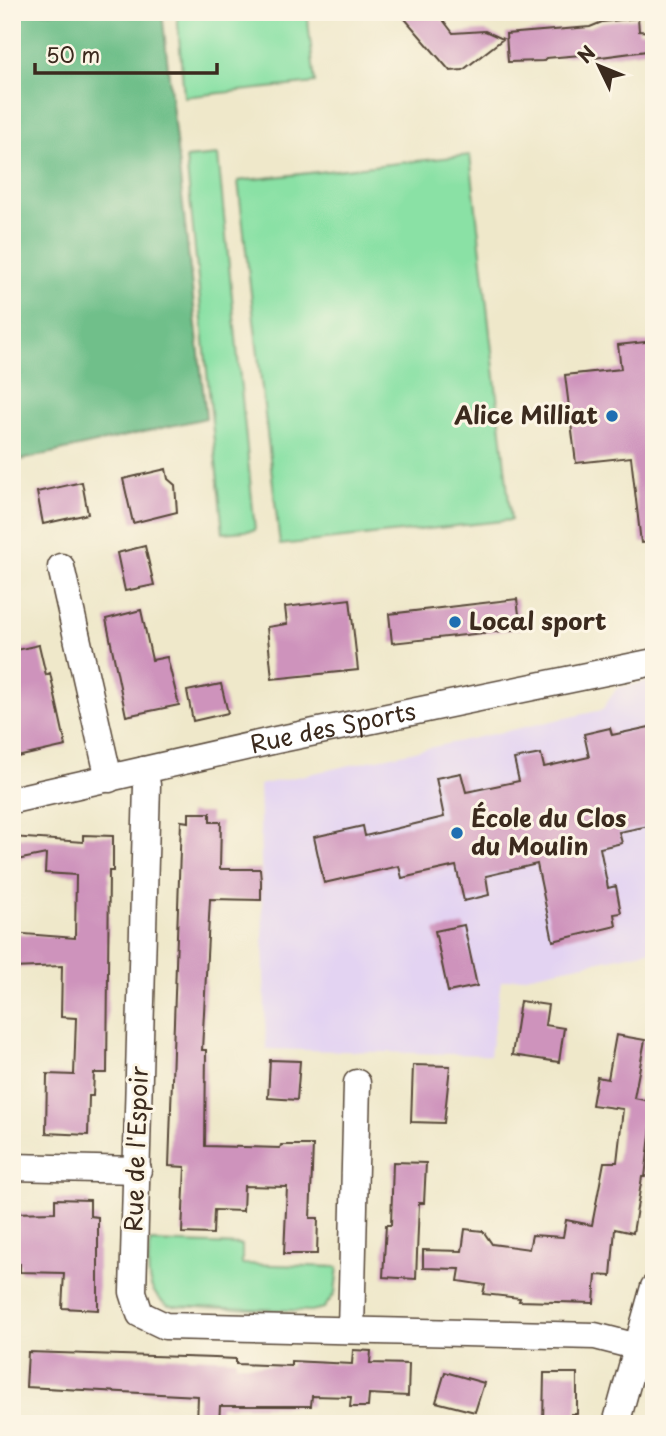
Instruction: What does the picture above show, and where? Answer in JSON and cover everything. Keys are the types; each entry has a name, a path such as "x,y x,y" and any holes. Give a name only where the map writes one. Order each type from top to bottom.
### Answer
{"street":[{"path":"61,567 109,779"},
{"name":"Rue des Sports","path":"12,800 654,662"},
{"name":"Rue de l'Espoir","path":"144,770 146,798 133,1292 140,1314 165,1326 595,1336 638,1347"},
{"path":"351,1330 356,1083"},
{"path":"12,1167 138,1170"},
{"path":"616,1424 654,1287"}],"shaded area":[{"name":"École du Clos du Moulin","path":"654,680 654,950 501,981 490,1055 266,1049 259,785 602,710 617,688"}],"green space":[{"path":"12,12 162,12 206,418 12,462"},
{"path":"177,12 307,12 315,83 184,97"},
{"path":"218,155 255,530 223,533 186,158"},
{"path":"470,155 511,520 280,545 238,181"},
{"path":"150,1242 242,1245 242,1264 338,1267 335,1293 324,1308 311,1311 168,1306 151,1285 148,1269"}],"building":[{"path":"399,12 445,12 440,16 453,33 485,31 503,39 463,70 450,71"},
{"path":"638,18 639,31 654,32 654,50 593,58 593,54 546,58 543,61 508,62 506,34 590,27 602,22"},
{"name":"Alice Milliat","path":"654,341 654,542 641,543 631,457 576,463 565,375 621,369 618,345"},
{"path":"166,469 168,479 175,485 177,512 133,523 123,479"},
{"path":"82,482 88,514 43,524 37,492"},
{"path":"145,546 154,585 125,591 117,553"},
{"path":"350,599 358,670 272,679 267,627 287,624 285,607"},
{"name":"Local sport","path":"517,599 521,629 392,643 389,614"},
{"path":"141,610 152,660 167,657 179,705 126,716 106,619"},
{"path":"39,645 46,675 50,673 66,746 17,757 12,735 12,675 17,674 12,651"},
{"path":"221,684 228,713 193,721 187,691"},
{"path":"654,726 654,825 619,832 622,843 600,848 608,888 616,886 621,913 614,914 616,926 553,941 537,864 486,876 489,895 464,901 456,866 402,878 399,866 324,883 314,837 363,826 365,836 444,817 436,778 461,773 466,792 519,781 514,759 541,754 544,767 589,757 584,734 610,728 612,735"},
{"path":"189,813 210,813 210,822 221,822 220,869 260,869 261,881 261,900 210,899 202,1050 206,1050 205,1146 280,1148 281,1145 313,1145 310,1218 318,1218 317,1254 284,1254 287,1187 244,1186 243,1211 214,1210 213,1234 182,1233 185,1167 169,1166 181,821 189,822"},
{"path":"83,835 113,836 113,871 109,871 107,1073 94,1073 93,1096 89,1096 88,1135 46,1133 47,1074 74,1075 76,1018 61,1017 62,966 12,968 12,933 75,938 76,875 45,873 46,854 12,861 12,837 83,842"},
{"path":"464,925 477,986 448,992 435,931"},
{"path":"520,1001 548,1005 545,1025 564,1028 559,1062 512,1055"},
{"path":"616,1035 645,1040 634,1098 654,1102 645,1177 642,1177 633,1233 615,1229 611,1276 596,1275 594,1303 519,1301 520,1298 483,1294 485,1285 458,1281 460,1269 423,1268 423,1250 462,1251 465,1229 483,1231 492,1244 529,1249 532,1235 563,1237 566,1220 592,1225 604,1162 617,1162 623,1109 592,1105 597,1077 608,1079"},
{"path":"270,1060 300,1061 297,1100 268,1098"},
{"path":"413,1065 450,1066 444,1123 411,1122"},
{"path":"393,1162 426,1163 424,1203 419,1203 416,1279 383,1277 386,1225 391,1225"},
{"path":"55,1199 90,1200 90,1216 98,1217 98,1310 62,1308 64,1273 20,1272 20,1264 12,1263 12,1213 55,1212"},
{"path":"353,1350 371,1351 370,1363 409,1364 408,1396 369,1394 368,1407 350,1407 351,1397 312,1396 311,1406 220,1406 219,1424 197,1424 198,1396 26,1387 28,1352 236,1359 236,1364 291,1366 291,1361 352,1364"},
{"path":"445,1372 484,1383 475,1412 436,1402"},
{"path":"544,1373 577,1373 577,1414 571,1414 571,1424 543,1424"}],"place":[{"name":"Alice Milliat","path":"612,416"},
{"name":"Local sport","path":"455,622"},
{"name":"École du Clos du Moulin","path":"457,833"}]}
